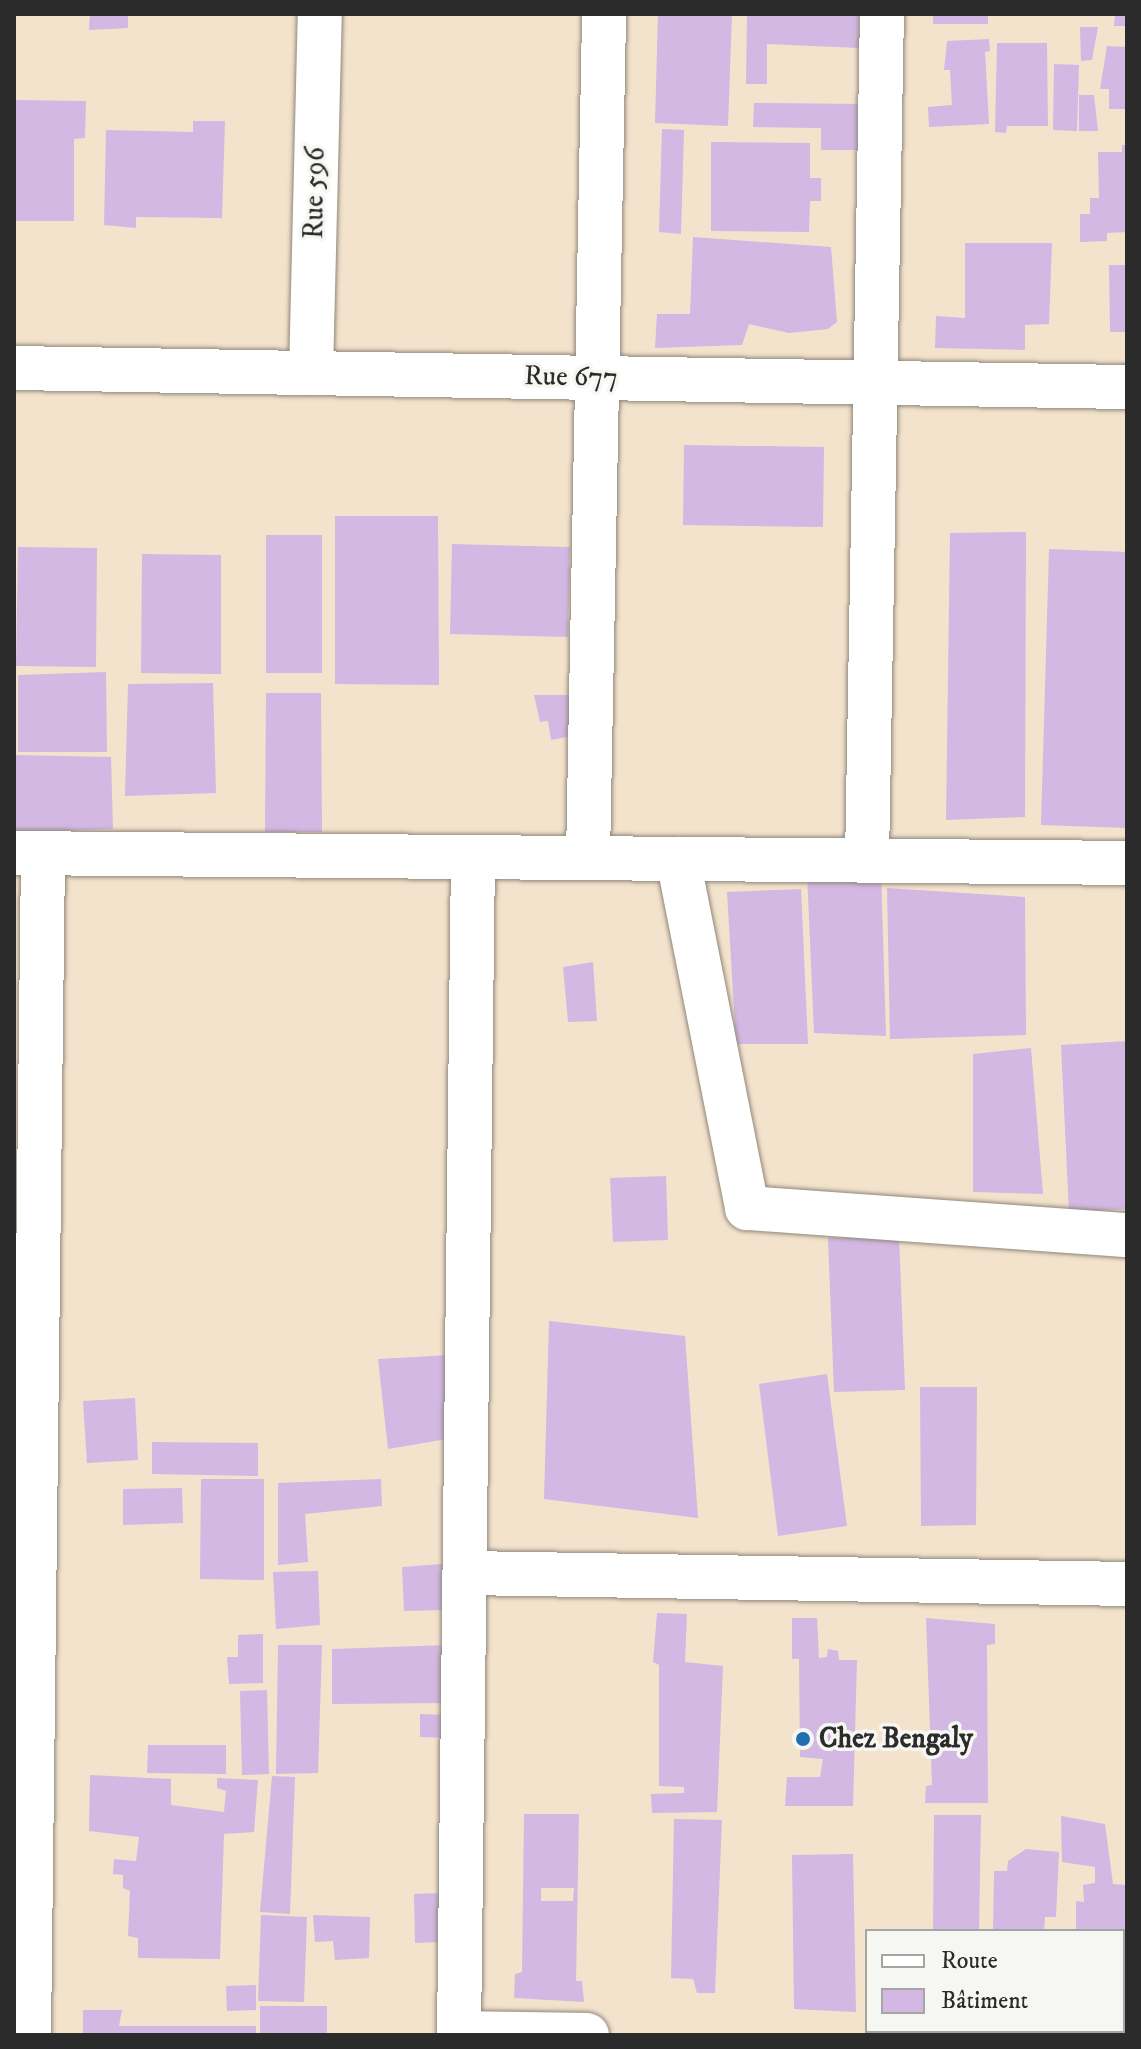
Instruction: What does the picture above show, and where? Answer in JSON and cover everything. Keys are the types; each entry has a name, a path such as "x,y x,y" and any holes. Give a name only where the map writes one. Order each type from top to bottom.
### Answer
{"street":[{"name":"Rue 596","path":"311,373 320,14"},
{"path":"588,858 604,14"},
{"path":"867,861 882,14"},
{"name":"Rue 677","path":"14,368 1127,387"},
{"path":"29,2035 28,853 1127,863"},
{"path":"473,857 459,2034 587,2035"},
{"path":"678,859 747,1208 1127,1235"},
{"path":"466,1573 1127,1584"}],"building":[{"path":"90,14 128,14 128,28 89,30"},
{"path":"658,14 732,14 728,126 655,123"},
{"path":"747,14 859,14 859,48 767,44 767,84 746,84"},
{"path":"933,14 988,14 988,24 933,24"},
{"path":"1115,14 1127,14 1127,26 1114,26"},
{"path":"1080,27 1098,27 1092,60 1081,61"},
{"path":"989,39 990,51 985,52 989,124 929,127 928,107 952,105 950,70 944,70 947,41"},
{"path":"997,43 1047,43 1048,126 1007,126 1006,133 995,132"},
{"path":"1107,46 1127,47 1127,109 1109,109 1109,89 1100,89"},
{"path":"1054,64 1079,65 1077,131 1053,130"},
{"path":"1079,95 1094,95 1098,131 1079,131"},
{"path":"14,100 86,101 85,138 74,139 74,221 14,221"},
{"path":"754,103 865,104 857,150 821,150 821,128 753,127"},
{"path":"193,121 225,121 222,218 136,217 136,228 104,225 106,130 193,132"},
{"path":"662,129 684,130 681,234 659,232"},
{"path":"711,142 810,143 810,178 821,178 821,201 810,201 809,232 711,231"},
{"path":"1122,145 1127,145 1127,232 1107,233 1107,241 1080,242 1080,214 1090,214 1090,198 1099,198 1098,152 1122,152"},
{"path":"693,237 831,247 837,322 828,329 789,333 749,324 742,345 655,348 657,314 690,314"},
{"path":"965,243 1052,243 1049,324 1025,325 1025,350 935,348 936,316 965,318"},
{"path":"1109,265 1127,265 1127,332 1110,332"},
{"path":"684,445 824,447 823,527 683,525"},
{"path":"335,516 438,516 439,685 335,684"},
{"path":"1026,532 1025,817 946,820 950,533"},
{"path":"266,535 322,535 322,673 266,673"},
{"path":"452,544 570,547 568,637 450,634"},
{"path":"18,547 97,548 96,667 16,666"},
{"path":"1049,549 1127,552 1127,828 1041,825"},
{"path":"142,554 221,555 221,674 141,673"},
{"path":"106,672 107,752 18,752 18,675"},
{"path":"213,683 216,793 125,796 128,684"},
{"path":"266,693 321,693 322,832 265,832"},
{"path":"534,695 577,695 578,735 551,740 548,721 540,722"},
{"path":"14,755 111,757 113,829 14,833"},
{"path":"881,870 886,1036 814,1033 807,873"},
{"path":"887,888 1025,897 1026,1035 890,1039"},
{"path":"801,889 808,1044 736,1044 727,892"},
{"path":"593,962 597,1021 568,1022 563,967"},
{"path":"1127,1041 1127,1209 1069,1212 1061,1045"},
{"path":"1031,1048 1043,1194 973,1192 973,1054"},
{"path":"666,1176 668,1240 613,1242 610,1178"},
{"path":"899,1235 905,1390 834,1392 828,1238"},
{"path":"549,1321 685,1336 698,1518 544,1499"},
{"path":"450,1355 453,1438 388,1449 378,1359"},
{"path":"827,1374 847,1526 778,1536 759,1384"},
{"path":"920,1387 977,1387 976,1525 921,1526"},
{"path":"135,1398 138,1460 87,1463 83,1401"},
{"path":"152,1442 258,1443 258,1476 152,1474"},
{"path":"201,1479 264,1479 264,1580 200,1579"},
{"path":"381,1479 382,1506 305,1514 308,1562 278,1565 278,1483"},
{"path":"182,1488 183,1523 123,1525 123,1489"},
{"path":"442,1564 444,1610 404,1611 402,1567"},
{"path":"318,1571 320,1625 276,1629 273,1572"},
{"path":"657,1613 687,1614 685,1662 723,1666 717,1812 652,1813 651,1794 684,1793 684,1787 659,1786 659,1665 653,1662"},
{"path":"792,1618 817,1618 819,1658 827,1657 828,1649 838,1651 839,1660 857,1660 853,1806 785,1806 787,1777 820,1777 823,1759 800,1757 799,1659 792,1659"},
{"path":"926,1618 995,1624 995,1644 987,1645 988,1803 925,1803 926,1786 932,1785"},
{"path":"263,1634 263,1683 229,1684 227,1657 238,1657 238,1635"},
{"path":"278,1645 322,1645 318,1773 276,1774"},
{"path":"448,1645 450,1703 332,1704 332,1649"},
{"path":"267,1690 269,1774 242,1775 240,1691"},
{"path":"420,1714 445,1715 444,1738 420,1737"},
{"path":"148,1745 226,1745 226,1774 147,1773"},
{"path":"90,1775 171,1779 171,1805 224,1812 226,1791 217,1788 217,1778 258,1780 254,1832 224,1834 220,1959 138,1958 138,1938 128,1936 130,1891 123,1888 123,1875 113,1874 114,1859 136,1861 139,1837 89,1831"},
{"path":"272,1776 295,1777 290,1914 260,1912"},
{"path":"524,1814 579,1814 576,1981 582,1981 584,2002 514,1998 515,1974 522,1972","holes":["541,1888 574,1888 573,1901 541,1901"]},
{"path":"934,1815 981,1815 979,1929 933,1929"},
{"path":"1061,1816 1105,1824 1113,1884 1127,1885 1127,1966 1125,1929 1076,1929 1076,1901 1084,1902 1083,1885 1095,1883 1095,1867 1062,1862"},
{"path":"674,1819 722,1820 715,1993 697,1993 693,1979 671,1978"},
{"path":"1026,1849 1059,1852 1056,1917 1045,1917 1044,1929 993,1929 994,1871 1007,1871 1008,1861"},
{"path":"853,1854 856,2012 794,2009 792,1855"},
{"path":"440,1893 442,1942 415,1943 414,1894"},
{"path":"261,1915 307,1917 304,2002 258,2001"},
{"path":"313,1915 370,1917 369,1958 335,1960 333,1941 315,1942"},
{"path":"256,1985 256,2010 227,2011 226,1986"},
{"path":"260,2006 327,2006 327,2035 260,2035"},
{"path":"83,2010 122,2010 119,2026 256,2026 256,2035 83,2035"}],"place":[{"name":"Chez Bengaly","path":"803,1739"}]}
